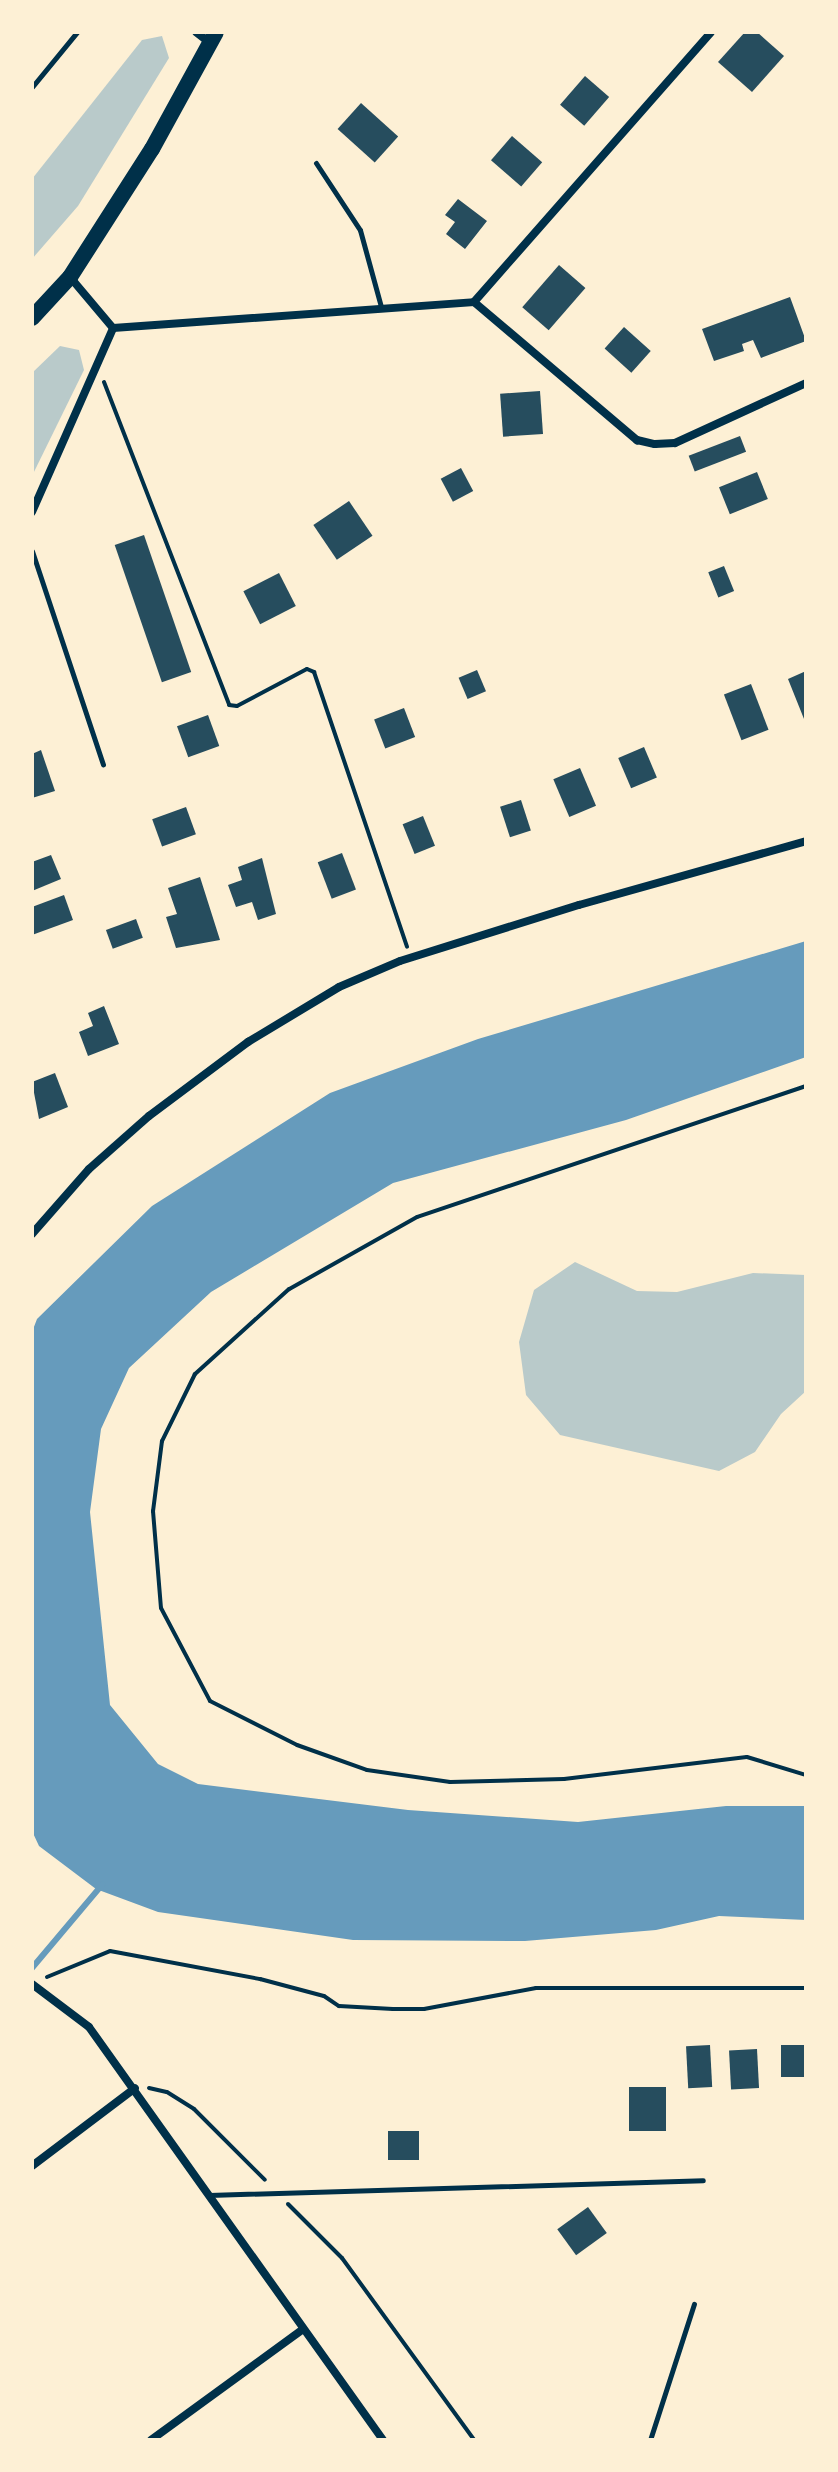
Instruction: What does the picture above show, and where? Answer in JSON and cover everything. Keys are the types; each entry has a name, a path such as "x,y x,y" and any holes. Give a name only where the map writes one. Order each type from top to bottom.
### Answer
{"highway":[{"path":"32,318 70,277 152,149 213,38"}],"street":[{"path":"196,32 213,38"},
{"path":"474,302 711,32"},
{"path":"70,277 113,328"},
{"path":"113,328 474,302 637,440 675,443 806,383"},
{"path":"32,512 113,328"},
{"path":"32,1234 89,1169 198,1078 339,987 411,958 806,841"},
{"path":"32,1982 89,2027 383,2440"},
{"path":"32,2166 135,2088"},
{"path":"151,2440 303,2329"}],"lane":[{"path":"32,87 77,32"},
{"path":"316,163 360,230 381,307"},
{"path":"32,551 103,765"},
{"path":"209,2195 703,2180"},
{"path":"650,2440 694,2304"}],"path":[{"path":"98,365 229,705 237,706 307,669 314,672 411,958"},
{"path":"806,1086 417,1217 289,1289 195,1374 162,1441 153,1511 161,1608 210,1701 297,1745 367,1770 450,1782 564,1779 747,1757 806,1775"},
{"path":"32,1982 63,1975 110,1951 260,1979 324,1996 339,2006 424,2009 536,1988 806,1988"},
{"path":"135,2088 167,2092 194,2109 342,2258 474,2440"}],"shaded area":[{"path":"162,36 169,58 78,206 32,259 32,179 142,40"},
{"path":"60,346 79,350 84,370 32,476 32,373"},
{"path":"575,1262 637,1291 677,1292 753,1273 806,1275 806,1391 781,1414 755,1452 719,1471 560,1435 526,1395 519,1342 534,1290"}],"water":[{"path":"806,941 806,1057 626,1120 393,1183 211,1292 129,1368 101,1429 90,1512 110,1705 158,1764 198,1784 408,1810 578,1822 726,1806 806,1806 806,1920 719,1916 656,1930 525,1941 353,1940 158,1912 96,1889 39,1846 32,1831 32,1332 37,1319 152,1206 330,1093 478,1039"}],"building":[{"path":"745,32 757,32 784,56 752,92 718,62"},
{"path":"585,76 609,97 584,126 560,105"},
{"path":"361,103 398,136 375,162 338,129"},
{"path":"512,136 542,162 521,186 491,160"},
{"path":"458,199 487,221 465,249 446,234 455,222 445,215"},
{"path":"559,265 585,288 549,330 522,307"},
{"path":"790,297 806,341 761,358 753,340 742,344 744,351 714,361 702,329"},
{"path":"624,327 651,351 631,373 605,349"},
{"path":"540,391 543,434 503,437 500,394"},
{"path":"740,436 746,452 695,472 689,456"},
{"path":"461,468 473,491 453,502 441,479"},
{"path":"757,472 768,499 730,514 719,487"},
{"path":"349,501 372,536 337,560 313,525"},
{"path":"144,535 191,672 162,682 115,545"},
{"path":"724,566 734,591 718,597 708,572"},
{"path":"279,573 296,606 260,624 243,591"},
{"path":"477,670 486,691 468,699 459,678"},
{"path":"806,671 806,724 788,679"},
{"path":"751,684 769,730 741,740 724,694"},
{"path":"404,708 415,737 385,748 374,719"},
{"path":"208,715 219,746 188,757 177,726"},
{"path":"644,747 657,777 631,788 618,758"},
{"path":"41,750 55,791 32,798 32,754"},
{"path":"580,768 596,806 569,817 553,779"},
{"path":"521,800 531,830 510,837 500,807"},
{"path":"186,807 196,834 162,847 152,819"},
{"path":"423,816 435,846 415,854 403,824"},
{"path":"342,853 356,889 332,899 318,862"},
{"path":"51,855 61,879 32,891 32,862"},
{"path":"262,858 276,914 258,920 252,902 236,907 228,885 242,880 238,867"},
{"path":"200,877 220,940 176,948 166,917 177,914 168,888"},
{"path":"64,895 73,920 32,935 32,907"},
{"path":"136,919 143,938 113,949 106,930"},
{"path":"104,1006 119,1044 88,1056 79,1032 93,1026 88,1013"},
{"path":"55,1073 68,1107 39,1119 32,1082"},
{"path":"710,2045 712,2087 688,2088 686,2046"},
{"path":"781,2045 806,2045 806,2077 781,2077"},
{"path":"757,2049 759,2088 731,2089 729,2050"},
{"path":"629,2087 666,2087 666,2131 629,2131"},
{"path":"388,2131 419,2131 419,2160 388,2160"},
{"path":"588,2207 607,2233 576,2255 557,2229"}],"waterway":[{"path":"32,1968 102,1885"}]}
